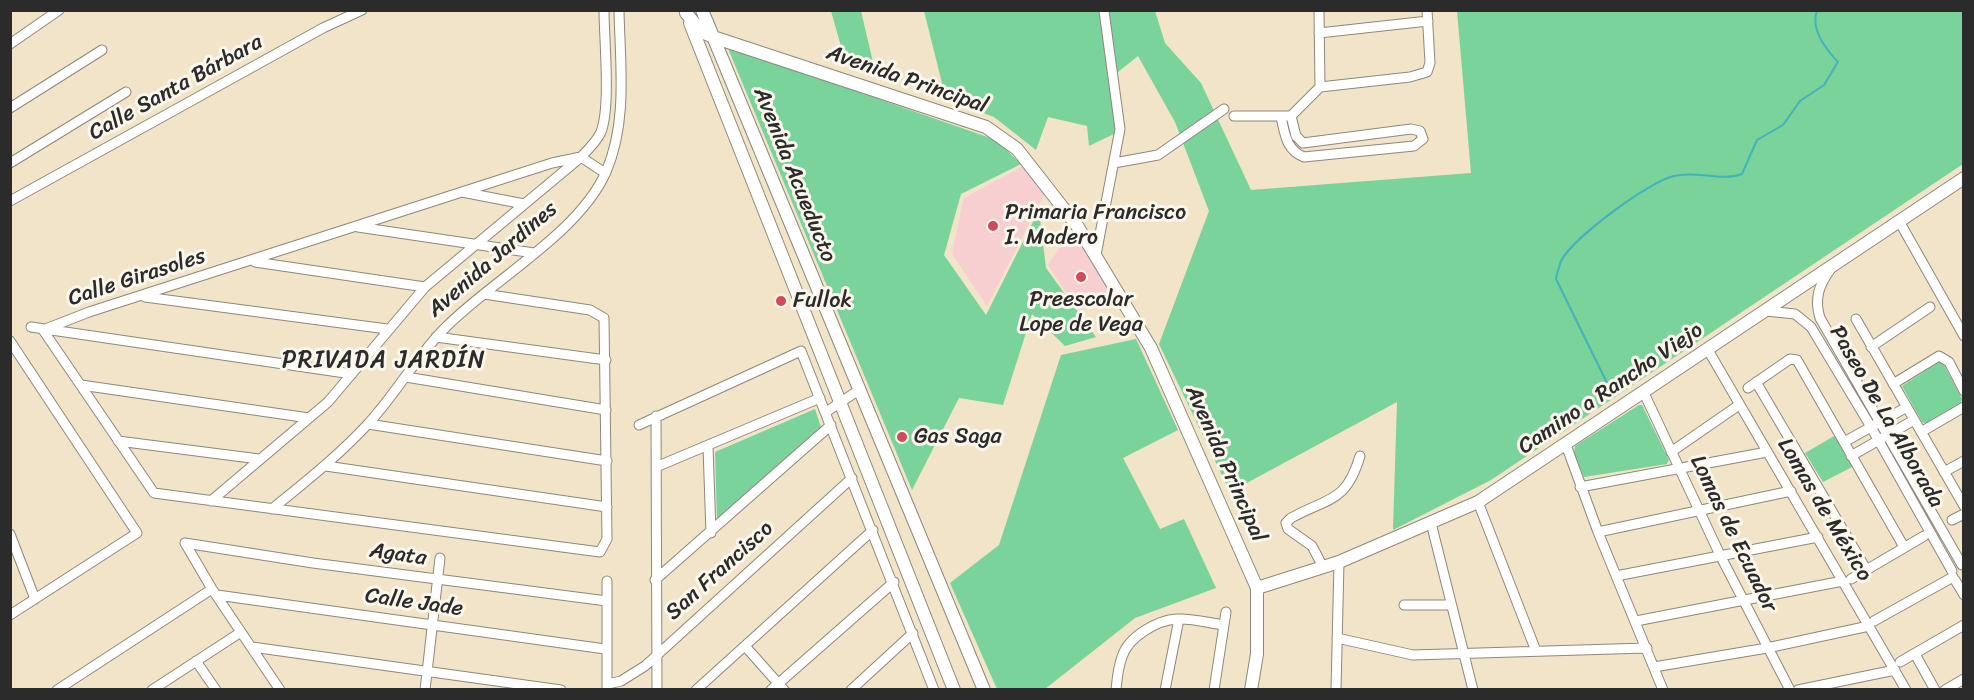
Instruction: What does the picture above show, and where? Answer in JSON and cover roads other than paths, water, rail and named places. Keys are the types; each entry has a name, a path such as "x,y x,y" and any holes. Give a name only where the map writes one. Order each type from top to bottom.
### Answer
{"street":[{"path":"10,44 59,10"},
{"name":"Calle Santa Bárbara","path":"10,201 323,28 362,10"},
{"name":"Avenida Jardines","path":"309,418 328,402 387,329 425,287 581,158 602,129 606,86 604,10"},
{"name":"Avenida Jardines","path":"272,509 326,466 368,424 436,337 571,220 605,173 620,118 619,10"},
{"name":"Avenida Acueducto","path":"702,10 984,690"},
{"path":"1319,10 1320,87"},
{"path":"1234,116 1286,117 1320,87 1410,77 1427,72 1430,63 1427,10"},
{"path":"1096,255 1120,129 1104,11"},
{"path":"686,12 702,32 712,37"},
{"name":"Avenida Acueducto","path":"686,12 839,404 954,690"},
{"path":"1319,33 1428,21"},
{"name":"Avenida Principal","path":"712,37 986,127 1002,136 1031,166 1078,227 1151,348 1257,588"},
{"path":"10,108 102,50"},
{"path":"10,163 126,92"},
{"path":"1114,163 1158,155 1224,109"},
{"path":"1286,117 1296,136 1303,143 1411,129 1423,134 1420,143 1414,147 1309,157 1298,155 1288,143 1286,117"},
{"path":"1288,143 1296,136"},
{"path":"581,158 605,173"},
{"name":"Calle Girasoles","path":"44,330 459,191 552,163 581,158"},
{"name":"Camino a Rancho Viejo","path":"1257,588 1339,562 1478,502 1708,351 1964,178"},
{"path":"459,191 524,204"},
{"path":"1899,221 1964,336"},
{"path":"357,227 534,253"},
{"path":"252,261 425,287"},
{"name":"Paseo De La Alborada","path":"1832,267 1822,281 1817,298 1821,318 1963,565"},
{"path":"44,330 154,493 597,552 604,549 607,539 606,323 596,311 484,294"},
{"path":"140,296 387,329"},
{"path":"1871,347 1930,307"},
{"name":"Paseo De La Alborada","path":"1766,310 1795,314 1810,327 1871,427 1964,595"},
{"path":"1856,319 1964,507"},
{"path":"31,327 352,374"},
{"path":"1819,342 1830,335"},
{"path":"436,337 606,360"},
{"path":"10,341 137,534 10,615"},
{"path":"639,425 801,351 894,582 931,688"},
{"name":"Lomas de México","path":"1708,351 1818,537 1847,580 1897,666 1906,690"},
{"path":"1893,384 1939,356 1949,362 1964,391"},
{"path":"1866,569 1752,385 1793,358 1799,362 1904,548"},
{"path":"406,377 606,410"},
{"path":"81,385 309,418"},
{"path":"826,412 859,390"},
{"name":"Lomas de Ecuador","path":"1644,393 1721,557 1790,690"},
{"path":"656,467 820,398"},
{"path":"1671,452 1739,405"},
{"path":"1844,442 1907,407"},
{"path":"1921,432 1964,407"},
{"path":"656,416 657,690"},
{"path":"211,501 309,418"},
{"path":"1851,456 1914,420"},
{"path":"368,424 607,461"},
{"path":"655,580 831,425"},
{"path":"118,441 259,459"},
{"path":"1566,445 1580,487 1663,690"},
{"path":"708,447 711,533"},
{"path":"1580,487 1767,452"},
{"path":"1323,567 1312,546 1288,529 1286,523 1291,518 1343,492 1354,476 1360,456"},
{"path":"1944,472 1964,461"},
{"path":"326,466 607,507"},
{"name":"San Francisco","path":"608,687 633,675 852,478"},
{"path":"1598,532 1791,490"},
{"path":"1478,502 1536,651"},
{"path":"1952,520 1964,514"},
{"path":"1431,524 1473,690"},
{"path":"696,690 873,530"},
{"path":"10,534 35,599"},
{"path":"1636,621 1744,602 1847,580 1924,536"},
{"path":"1616,576 1818,537"},
{"name":"Agata","path":"214,592 185,543 438,580 607,601"},
{"path":"425,690 440,558"},
{"path":"1336,690 1339,562"},
{"path":"1654,667 1767,648 1871,624 1956,577 1956,566 1963,565"},
{"path":"607,581 605,649 608,687"},
{"path":"771,690 781,686 894,582"},
{"path":"1251,690 1257,654 1257,588"},
{"path":"57,690 214,592 280,690"},
{"name":"Calle Jade","path":"214,592 605,649"},
{"path":"1404,605 1451,605"},
{"path":"1214,690 1226,612"},
{"path":"1116,690 1122,655 1129,643 1160,623 1179,619 1224,625"},
{"path":"1166,690 1179,619"},
{"path":"1798,690 1897,666 1964,625"},
{"path":"152,690 241,632"},
{"path":"851,690 913,633"},
{"path":"1337,638 1397,653 1464,654 1647,648"},
{"path":"745,646 781,686"},
{"path":"252,647 561,690"},
{"path":"1915,654 1935,690"},
{"path":"196,661 216,690"},
{"path":"1945,690 1964,679"}],"waterway":[{"path":"1609,387 1556,279 1561,261 1580,239 1612,212 1662,180 1691,174 1725,177 1742,174 1757,140 1783,125 1800,101 1824,85 1838,62 1817,32 1815,17 1817,10"}],"place":[{"name":"Primaria Francisco I. Madero","path":"993,226"},
{"name":"Preescolar Lope de Vega","path":"1081,277"},
{"name":"Fullok","path":"781,301"},
{"name":"Gas Saga","path":"902,437"}],"district":[{"name":"PRIVADA JARDÍN","path":"384,361"}]}
